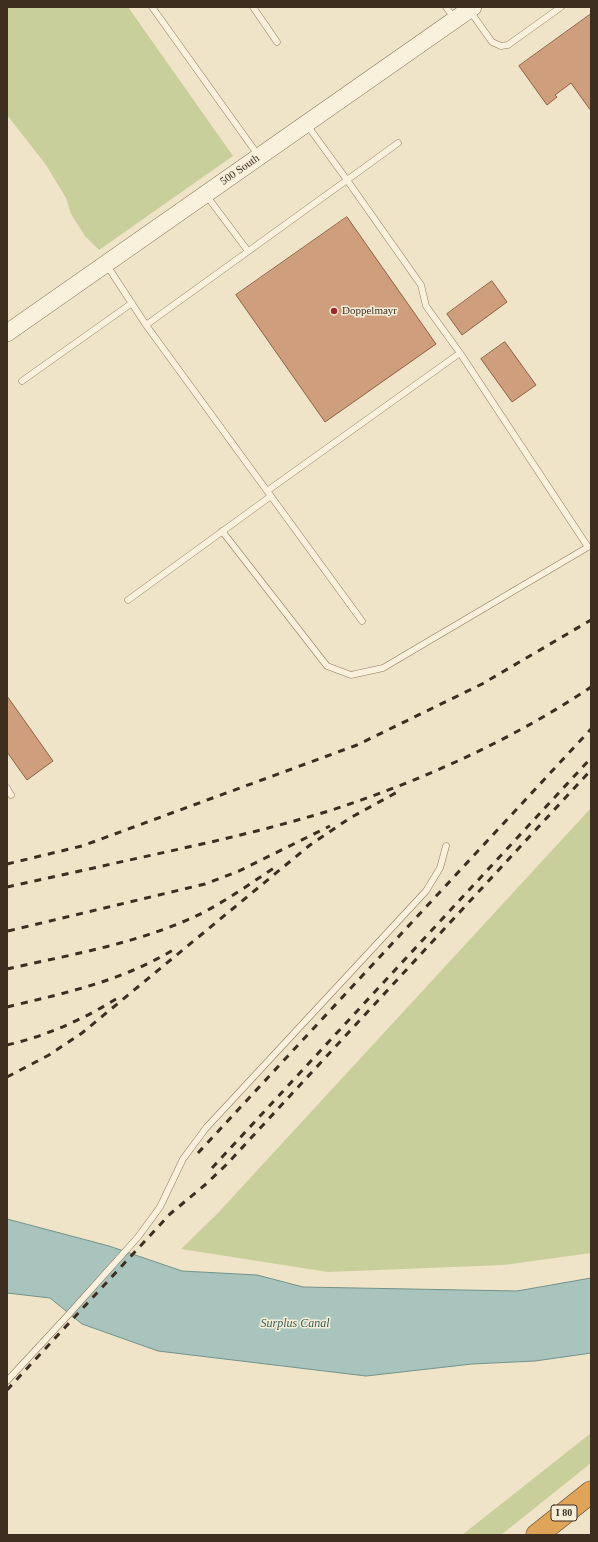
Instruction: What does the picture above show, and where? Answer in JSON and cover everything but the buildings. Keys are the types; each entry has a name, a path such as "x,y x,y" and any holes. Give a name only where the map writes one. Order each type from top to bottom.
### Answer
{"highway":[{"name":"I 80","path":"537,1535 591,1492"}],"street":[{"name":"500 South","path":"7,333 306,124 450,13 471,8"}],"lane":[{"path":"152,7 259,156"},
{"path":"253,7 277,42"},
{"path":"471,8 492,42 501,46 508,45 561,7"},
{"path":"222,532 327,666 351,675 383,668 588,547 460,353 426,306 421,285 306,124"},
{"path":"146,325 398,143"},
{"path":"206,194 248,251"},
{"path":"106,264 146,325 362,620"},
{"path":"22,381 132,303"},
{"path":"128,600 222,532 269,493 460,353"},
{"path":"7,788 11,795"},
{"path":"7,1381 125,1252 150,1222 160,1206 183,1159 198,1138 426,891 440,868 446,846"}],"green space":[{"path":"7,7 128,7 233,156 99,250 85,236 71,214 66,198 46,165 7,115"},
{"path":"591,808 591,1253 504,1265 328,1272 181,1249 217,1214"},
{"path":"591,1433 591,1463 501,1535 462,1535"}],"water":[{"name":"Surplus Canal","path":"7,1219 109,1246 182,1271 257,1275 303,1287 517,1291 591,1278 591,1353 535,1361 472,1364 366,1376 158,1351 82,1324 50,1298 7,1293"}],"railway":[{"path":"7,864 82,846 357,745 482,684 591,620"},
{"path":"7,887 221,840 332,810 400,786 466,757 530,724 591,687"},
{"path":"198,1153 591,729"},
{"path":"212,1168 591,758"},
{"path":"7,1390 170,1214 227,1164 591,770"},
{"path":"7,1077 49,1055 82,1033 310,845 350,818 401,790"},
{"path":"8,931 205,884 239,871 330,826"},
{"path":"7,969 78,954 149,935 194,917 215,906 274,868"},
{"path":"7,1007 74,990 116,977 137,969 178,947"},
{"path":"7,1045 50,1032 90,1014 116,999"}],"place":[{"name":"Doppelmayr","path":"334,311"}]}
